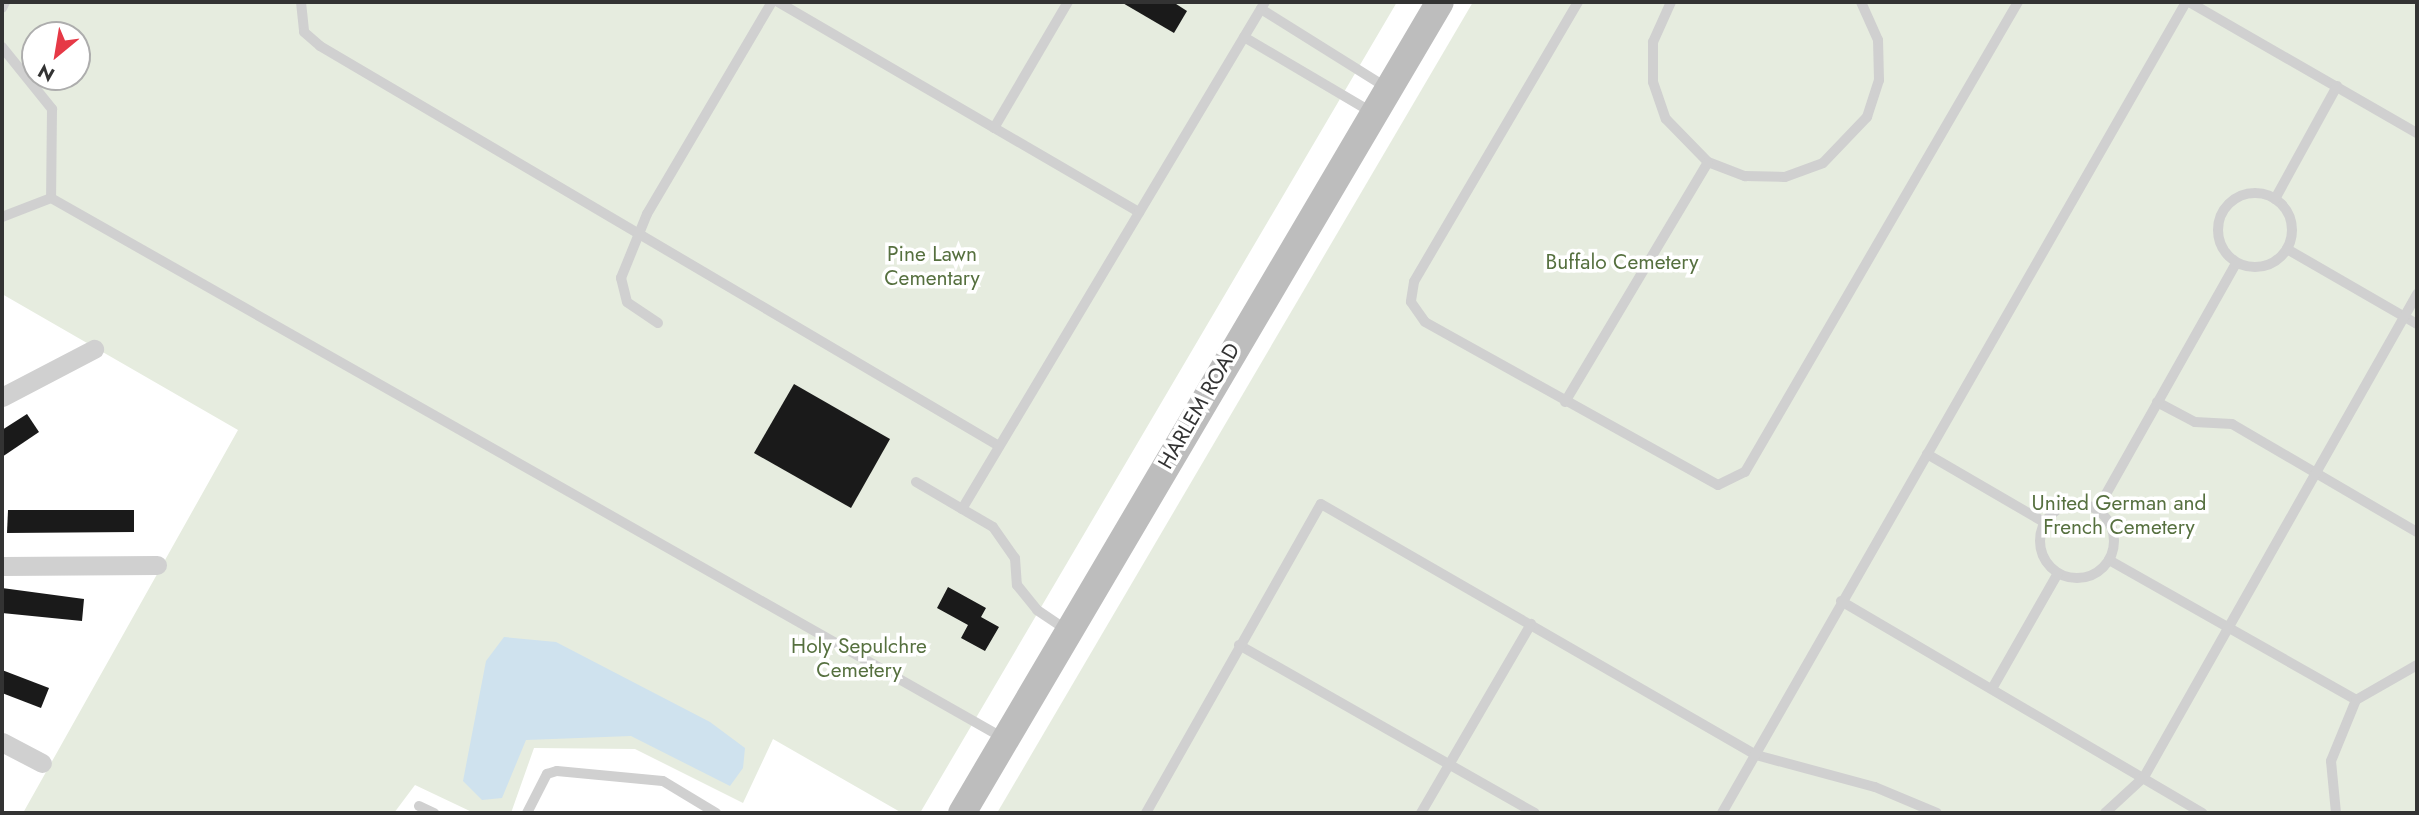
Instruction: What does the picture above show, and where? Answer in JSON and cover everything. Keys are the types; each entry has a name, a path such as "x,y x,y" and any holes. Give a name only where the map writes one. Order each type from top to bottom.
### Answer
{"main road":[{"name":"HARLEM ROAD","path":"962,813 1440,2"}],"street":[{"path":"2,397 94,349"},
{"path":"2,566 157,565"},
{"path":"2,742 42,763"}],"lane":[{"path":"2,8 5,2"},
{"path":"300,2 304,32 320,46 999,446"},
{"path":"658,323 627,302 621,278 638,234 772,2"},
{"path":"778,2 1139,212"},
{"path":"994,128 1068,2"},
{"path":"1578,2 1411,291 1425,322 1707,483 1728,484 1741,477 2018,2"},
{"path":"1671,2 1653,42 1653,82 1666,119 1708,162 1745,176 1785,177 1823,163 1853,138 1879,80 1878,40 1861,2"},
{"path":"1722,813 1841,601 2187,2 2417,133"},
{"path":"962,509 1263,6 1389,89"},
{"path":"1244,37 1374,114"},
{"path":"2,47 52,109 51,198"},
{"path":"2275,199 2337,86"},
{"path":"1565,402 1708,162"},
{"path":"2240,195 2275,199 2292,227 2287,249 2265,267 2236,263 2220,246 2222,211 2240,195"},
{"path":"2,217 51,198"},
{"path":"51,198 1005,739"},
{"path":"2287,249 2417,324"},
{"path":"2097,510 2236,263"},
{"path":"2105,813 2144,777 2417,294"},
{"path":"2157,402 2196,422 2232,424 2417,532"},
{"path":"1927,454 2044,522"},
{"path":"916,482 993,527 1015,558 1017,585 1037,610 1069,631"},
{"path":"1146,813 1238,645 1321,504 1756,755 1875,787 1937,813"},
{"path":"2062,506 2097,510 2113,532 2109,560 2080,578 2058,573 2040,550 2044,522 2062,506"},
{"path":"2109,560 2356,699"},
{"path":"1993,687 2058,573"},
{"path":"1841,601 1993,687 2202,813"},
{"path":"1420,813 1531,624"},
{"path":"1238,645 1535,813"},
{"path":"2336,813 2331,761 2356,699 2417,665"},
{"path":"527,813 547,774 557,771 663,780 716,813"},
{"path":"419,806 434,813"}],"green space":[{"path":"2,2 1397,2 920,813 902,813 773,739 743,803 635,749 534,748 511,813 474,813 415,785 394,813 23,813 238,430 2,294"},
{"name":"United German and French Cemetery","path":"1473,2 2417,2 2417,813 997,813"}],"water":[{"path":"504,637 556,642 710,722 745,748 743,768 730,786 631,736 526,740 502,798 482,800 463,781 486,661"}],"building":[{"path":"1121,2 1173,2 1187,11 1174,33"},
{"path":"794,384 890,439 851,508 754,453"},
{"path":"27,414 39,432 2,457 2,430"},
{"path":"8,510 134,510 134,532 7,533"},
{"path":"948,587 986,608 981,617 999,627 985,651 961,638 968,625 937,608"},
{"path":"2,588 84,599 82,621 2,613"},
{"path":"2,670 49,688 41,708 2,693"}],"park label":[{"name":"Buffalo Cemetery","path":"1622,262"},
{"name":"Pine Lawn Cementary","path":"932,266"},
{"name":"Holy Sepulchre Cemetery","path":"859,658"}]}
